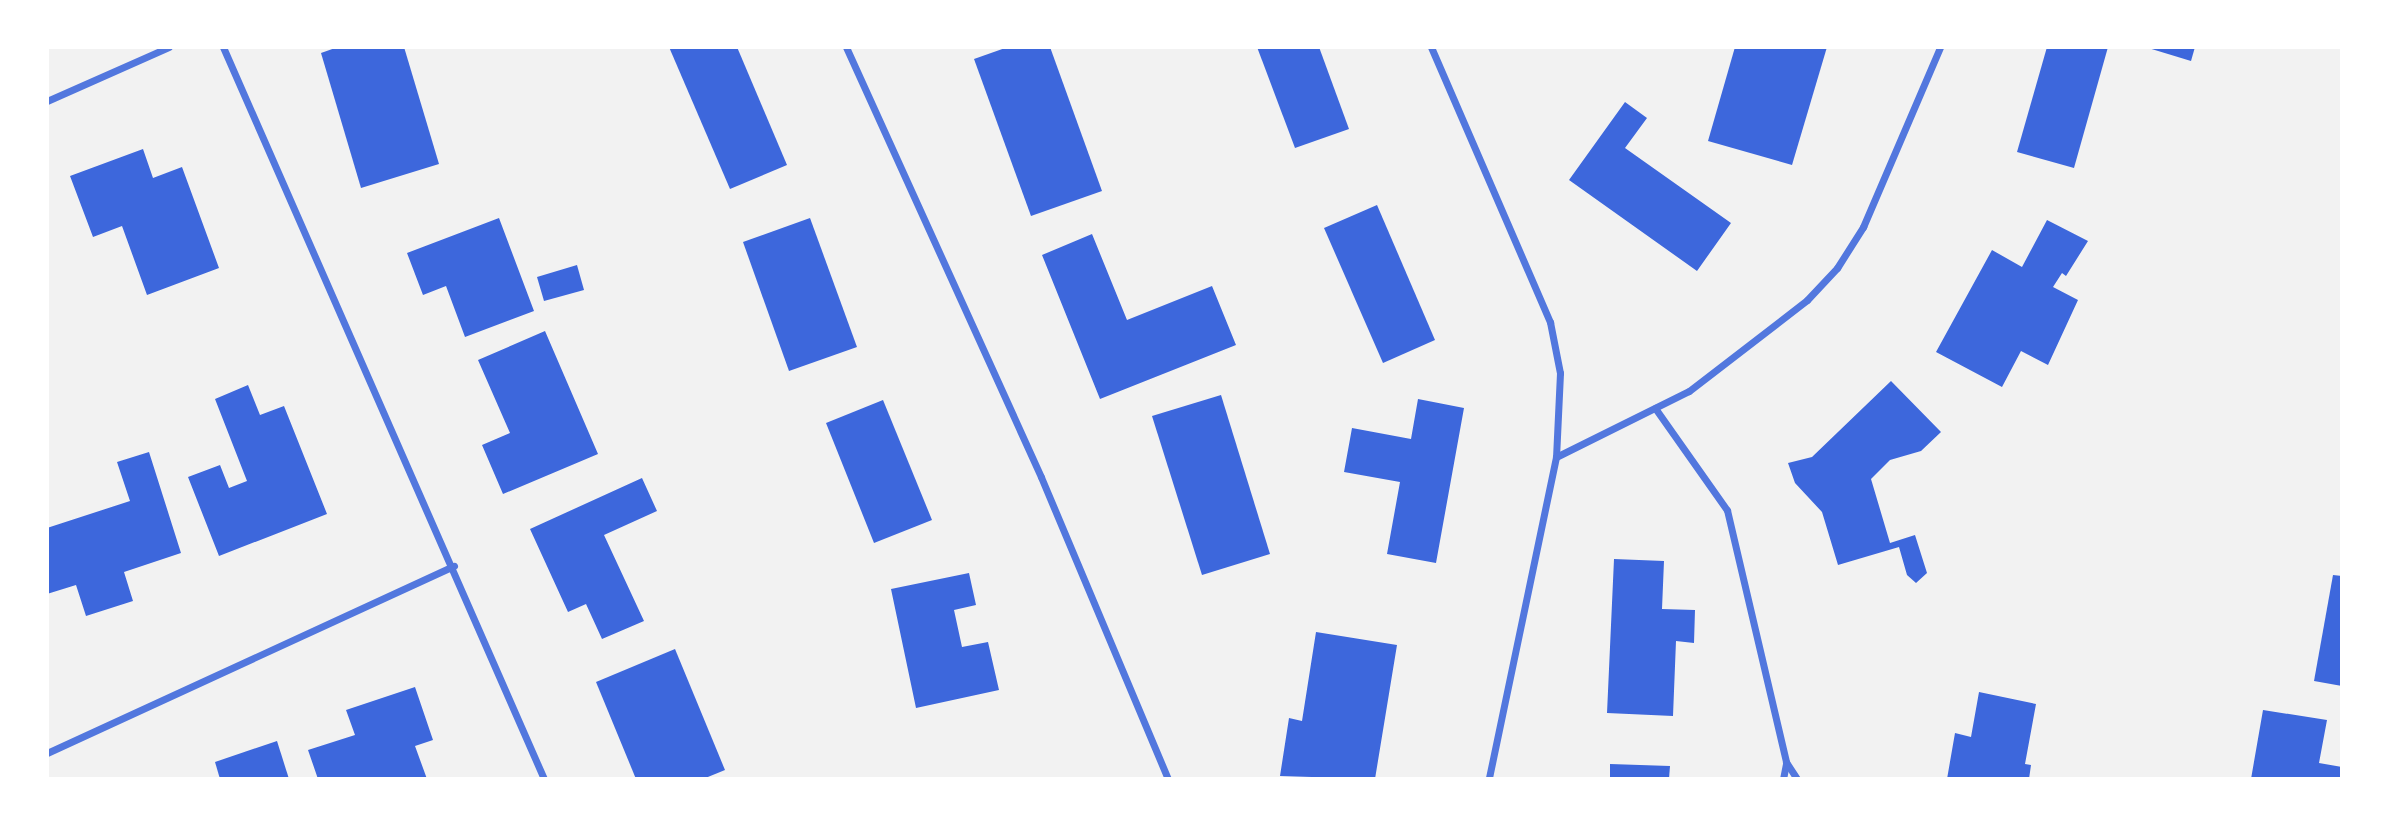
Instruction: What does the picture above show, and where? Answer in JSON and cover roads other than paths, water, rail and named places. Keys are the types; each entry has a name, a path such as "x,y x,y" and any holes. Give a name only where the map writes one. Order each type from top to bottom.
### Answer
{"street":[{"path":"47,101 169,47"},
{"path":"223,47 454,566 544,779"},
{"path":"846,47 1041,477 1168,779"},
{"path":"1431,47 1550,322 1560,373 1556,457 1489,779"},
{"path":"1556,457 1689,391 1748,350 1837,268 1863,227 1940,47"},
{"path":"1655,408 1727,510 1786,762 1797,779"},
{"path":"47,753 454,566"},
{"path":"1783,779 1786,762"}]}
